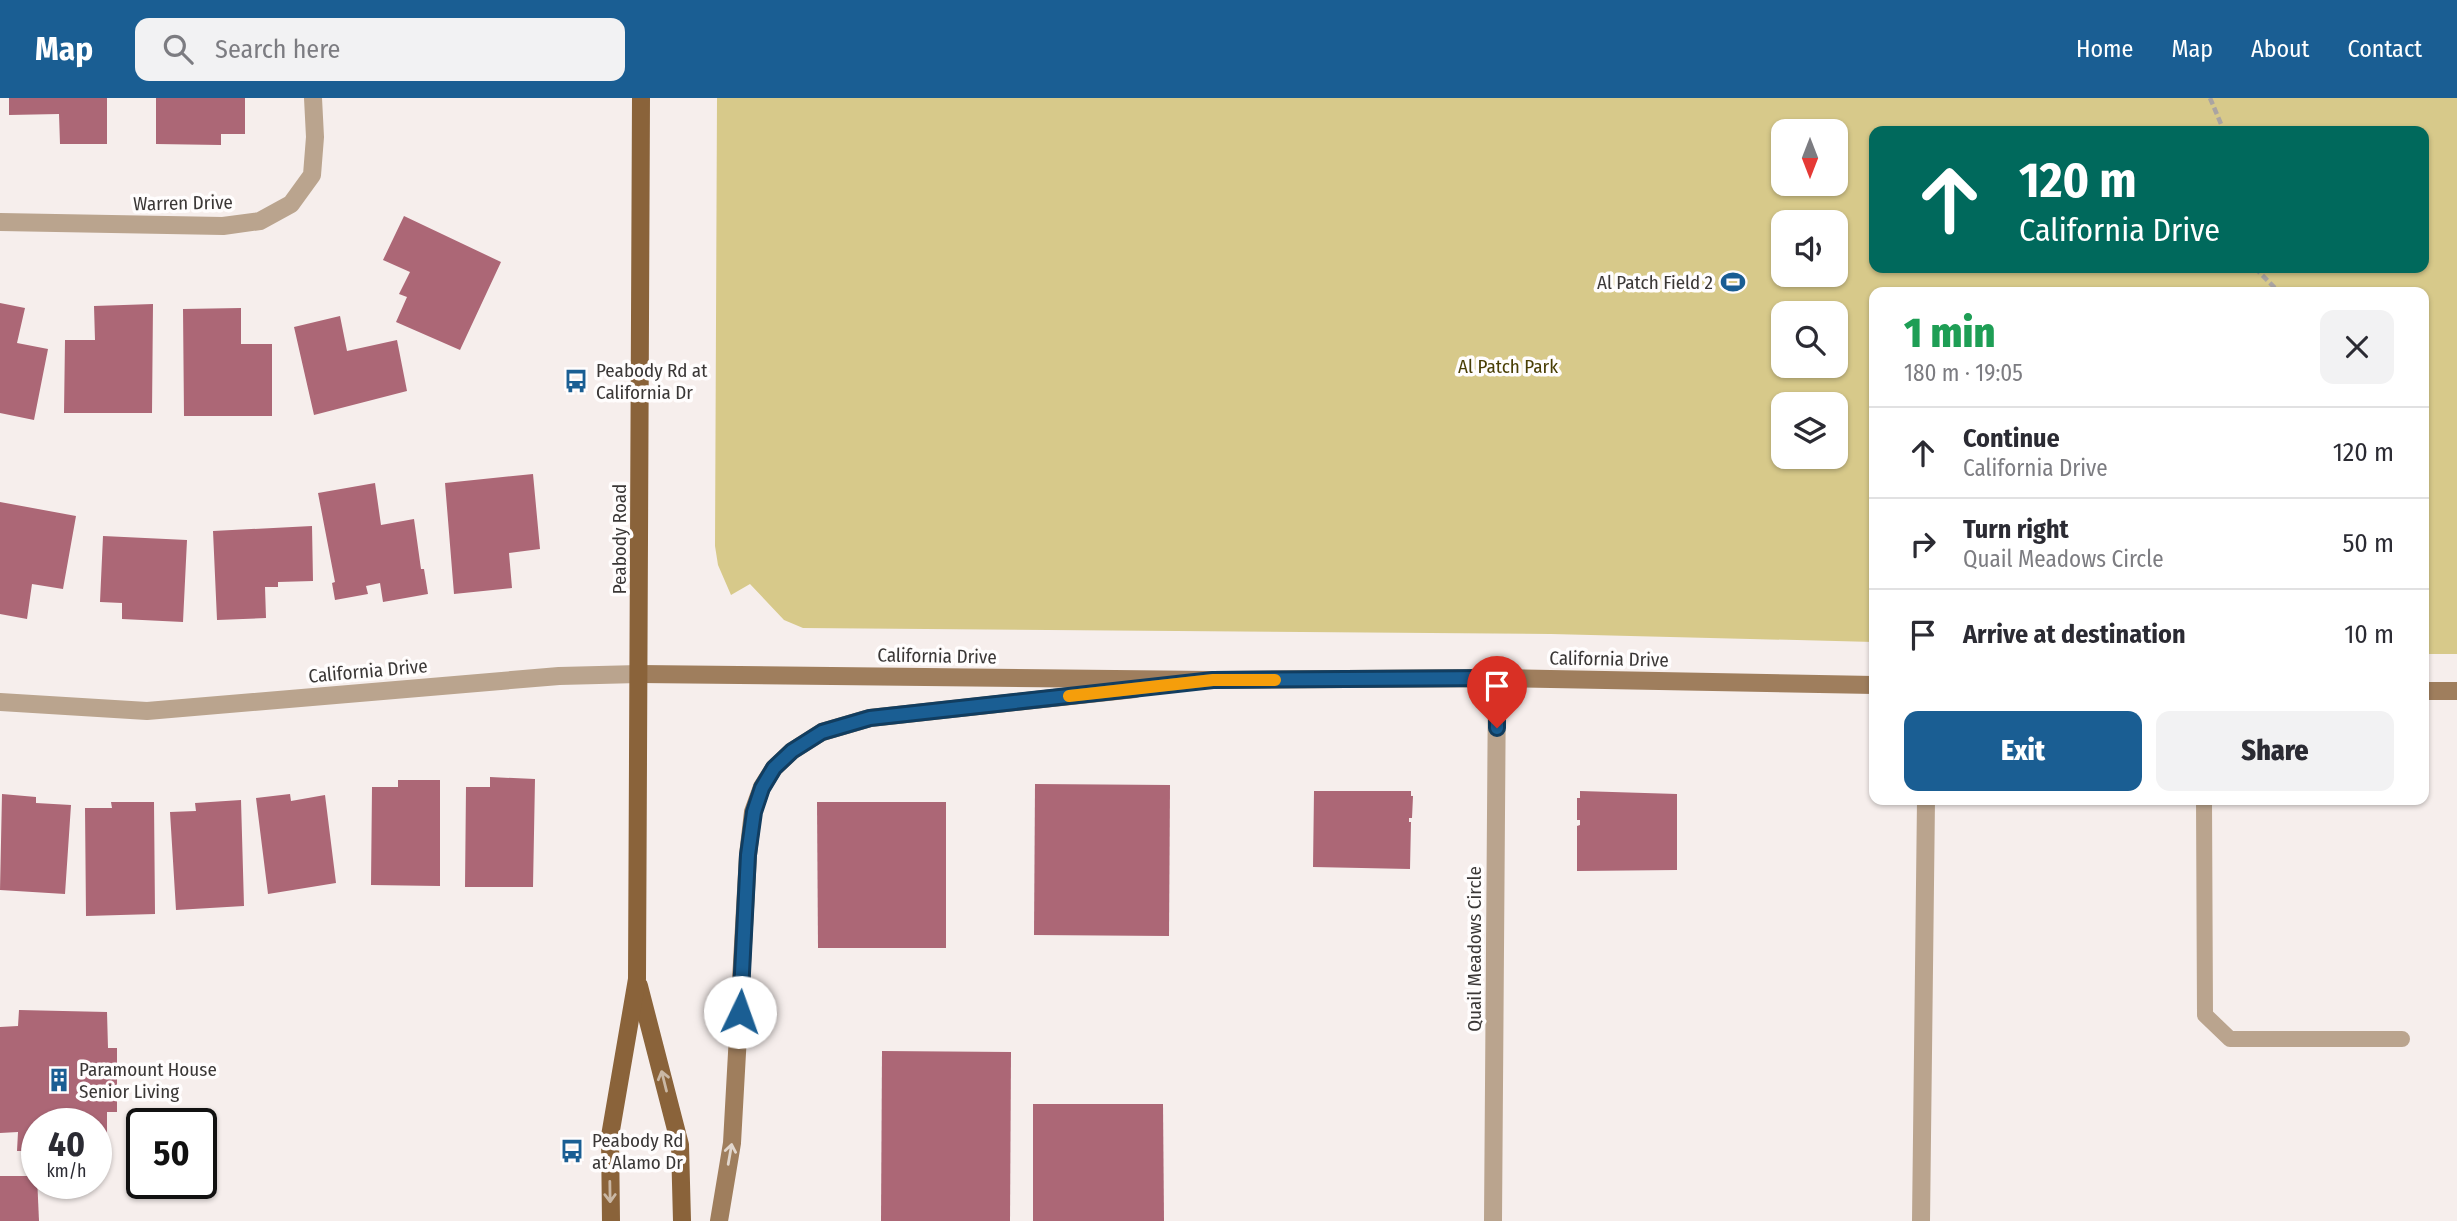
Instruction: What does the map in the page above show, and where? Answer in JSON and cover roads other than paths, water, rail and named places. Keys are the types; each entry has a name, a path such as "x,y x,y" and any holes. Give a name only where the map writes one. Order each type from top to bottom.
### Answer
{"main road":[{"name":"Peabody Road","path":"611,1221 610,1136 637,979 641,98"},
{"name":"Peabody Road","path":"637,979 680,1145 682,1221"}],"street":[{"name":"Warren Drive","path":"0,222 223,226 260,221 291,204 312,175 315,137 313,98"},
{"name":"California Drive","path":"0,702 147,711 559,676 639,674 1213,680 1497,678 1869,685"},
{"name":"Quail Meadows Circle","path":"1493,1221 1497,678"},
{"path":"719,1221 732,1143 748,855 754,812 762,788 774,768 792,751 822,732 870,718 1213,680"},
{"path":"2429,691 2457,691"},
{"path":"1922,1221 1926,805"}],"lane":[{"path":"2204,805 2205,1015 2230,1039 2402,1038"}],"place":[{"name":"Al Patch Field 2","path":"1733,282"},
{"name":"Peabody Rd at California Dr","path":"576,381"},
{"name":"Paramount House Senior Living","path":"59,1080"},
{"name":"Peabody Rd at Alamo Dr","path":"572,1151"}],"park label":[{"name":"Al Patch Park","path":"1508,366"}]}
